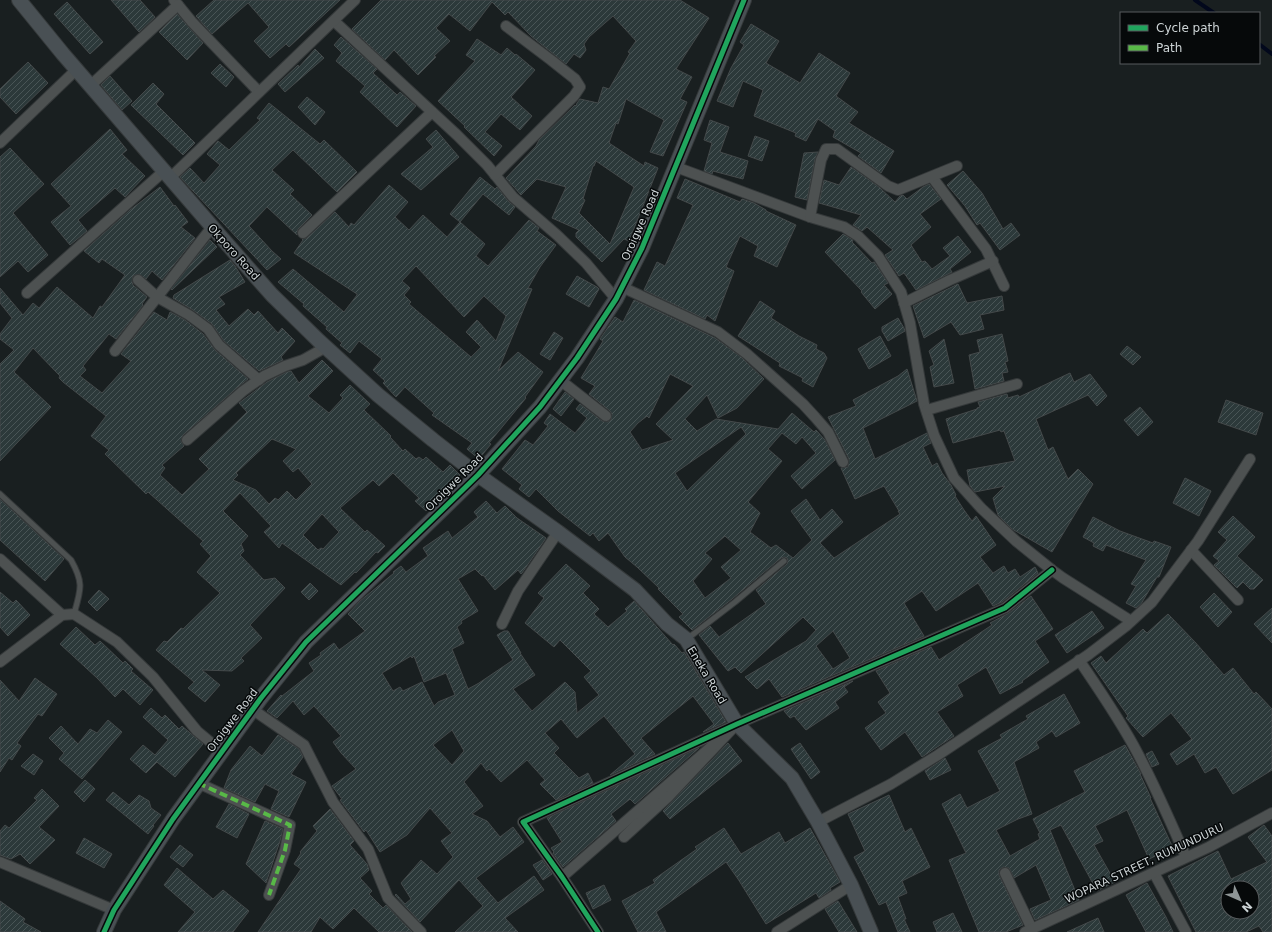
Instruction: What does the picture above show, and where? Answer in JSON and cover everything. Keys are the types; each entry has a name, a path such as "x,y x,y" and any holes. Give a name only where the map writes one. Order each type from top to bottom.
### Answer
{"main road":[{"name":"Okporo Road","path":"19,0 76,70 272,295 378,395 478,475"},
{"name":"Oroigwe Road","path":"104,932 114,910 148,856 198,783 252,709 306,642 478,475 540,407 576,358 619,293 642,248 744,0"},
{"name":"Eneka Road","path":"478,475 558,532 635,590 667,624 686,639 737,724 792,778 818,822 851,885 871,932"}],"street":[{"path":"27,293 167,175 259,92 355,0"},
{"path":"90,86 176,2 192,22 259,92"},
{"path":"334,20 457,135 487,165 513,197 557,235 619,293 718,332 747,354 803,404 828,432 843,462"},
{"path":"495,176 574,96 580,87 575,79 569,74 506,26"},
{"path":"0,143 76,70"},
{"path":"303,232 432,112"},
{"path":"810,217 820,160 826,149 837,148 888,186 898,190 957,166"},
{"path":"676,167 810,217 844,227 858,236 878,256 901,292 910,323 924,404 934,435 954,478 1016,541 1063,578 1131,621"},
{"path":"932,177 972,230 993,261 1004,286"},
{"path":"115,351 212,227"},
{"path":"904,303 993,261"},
{"path":"138,280 157,297 190,315 208,329 219,345 259,380"},
{"path":"187,440 243,391 259,380 285,366 303,360 326,347"},
{"path":"560,380 606,416"},
{"path":"927,410 1017,384"},
{"path":"818,822 891,784 938,755 1079,660 1131,621 1152,602 1198,541 1250,459"},
{"path":"502,624 518,591 558,532"},
{"path":"1191,550 1238,600"},
{"path":"0,559 62,615"},
{"path":"598,932 562,877 523,822 737,724 1005,608 1052,570"},
{"path":"0,662 62,615 74,614 117,642 136,659 154,677 197,731 221,751"},
{"path":"1079,660 1115,713 1138,754 1162,802 1186,857"},
{"path":"252,709 304,745 333,802 368,849 388,898 421,932"},
{"path":"737,724 668,797 624,838 694,767 737,724"},
{"path":"562,877 737,724"},
{"path":"198,783 290,825 285,850 269,895"},
{"name":"WOPARA STREET, RUMUNDURU","path":"1029,931 1154,873 1272,813"},
{"path":"0,862 114,910"},
{"path":"1005,873 1029,931"},
{"path":"1154,873 1186,932"},
{"path":"777,932 851,885"}],"lane":[{"path":"0,494 71,560 81,585 74,614"},
{"path":"686,639 736,602 784,561"}],"building":[{"path":"111,0 140,0 155,17 139,32"},
{"path":"214,0 340,0 289,47 286,44 270,58 254,41 269,27 248,3 212,34 196,16"},
{"path":"381,0 680,0 709,18 676,69 692,77 680,99 687,102 663,156 650,152 664,120 626,99 618,124 616,123 609,143 644,166 645,162 658,168 629,241 624,239 602,262 576,237 576,233 579,230 552,218 566,187 537,179 521,195 506,178 536,146 539,140 575,105 576,106 580,99 598,103 603,87 609,89 630,53 628,52 636,41 613,16 589,37 584,44 586,50 580,58 574,54 566,64 531,36 508,12 505,15 492,2 470,31 449,14 436,28 450,41 434,56 436,57 418,75 394,50 385,60 352,29","holes":["596,161 634,187 610,244 579,213 585,200 583,199 593,166"]},
{"path":"67,2 103,42 90,54 54,14"},
{"path":"177,14 203,43 187,60 159,32"},
{"path":"751,24 779,41 766,63 800,83 819,53 850,73 836,96 858,112 849,123 894,151 881,173 858,156 861,153 833,137 835,131 818,119 806,141 795,136 796,133 754,116 763,90 743,81 733,107 717,101 731,68 744,45 740,42"},
{"path":"341,37 377,69 373,73 397,95 400,92 416,106 397,127 360,92 365,86 336,61 342,53 334,45"},
{"path":"477,39 501,55 507,48 535,70 511,97 532,116 520,130 501,114 485,132 502,146 494,156 438,101 475,61 466,55"},
{"path":"315,49 324,58 285,92 278,84 298,65 299,67"},
{"path":"28,62 48,83 16,114 0,97 0,89"},
{"path":"220,64 234,77 226,87 211,73"},
{"path":"110,76 132,101 122,110 101,85"},
{"path":"153,83 164,94 156,104 195,143 183,155 131,105"},
{"path":"307,97 325,112 315,125 298,107"},
{"path":"269,103 320,144 324,140 357,172 337,192 293,150 272,170 294,190 290,194 312,215 298,229 297,235 267,207 249,226 281,259 267,270 180,177 190,168 204,183 220,165 207,154 218,141 229,150 260,120 257,118"},
{"path":"710,120 729,127 720,152 748,161 743,179 713,171 712,174 704,171 712,143 704,140"},
{"path":"110,129 127,150 122,154 145,176 125,197 115,188 78,220 87,231 70,245 51,222 71,206 51,184"},
{"path":"436,130 459,157 421,190 401,174 433,147 426,139"},
{"path":"755,136 769,141 762,161 748,156"},
{"path":"10,148 44,184 13,213 48,255 28,272 18,261 0,277 0,157"},
{"path":"818,152 815,159 807,200 795,197 804,153"},
{"path":"851,167 879,187 895,202 900,196 903,195 907,199 929,184 941,199 920,214 931,227 911,245 922,262 925,261 932,269 950,256 943,248 958,236 971,252 950,269 952,272 916,290 904,273 899,276 885,255 893,250 867,227 862,231 853,225 861,215 819,203 824,180 839,185"},
{"path":"963,171 982,193 1003,229 1011,223 1020,235 1000,250 980,223 977,225 965,206 947,185"},
{"path":"480,177 495,189 497,187 515,207 509,215 483,194 460,222 450,214"},
{"path":"685,179 740,202 742,199 754,203 766,211 796,225 777,267 754,256 758,246 740,236 726,267 734,271 715,321 707,315 705,319 644,290 657,262 665,266 693,205 677,198"},
{"path":"389,185 408,202 395,217 409,230 423,215 447,237 460,222 485,244 476,256 488,266 529,220 539,228 537,231 556,245 540,267 528,288 532,289 498,371 518,352 543,372 525,397 526,398 489,443 491,444 479,459 467,449 472,443 432,415 434,413 405,387 396,397 383,383 385,381 373,370 382,359 359,341 350,353 340,345 342,343 326,329 327,327 303,306 304,304 278,282 293,269 344,312 357,294 294,253 303,240 302,239 307,238 335,212 349,227 351,223 354,225","holes":["416,266 464,317 484,296 506,316 496,341 477,320 466,332 481,347 471,357 409,304 411,302 404,295 410,288 402,281"]},
{"path":"160,187 188,222 181,227 195,238 162,280 152,271 146,279 139,274 133,276 133,285 147,297 142,304 143,305 116,339 109,334 83,366 86,370 80,376 102,393 131,361 121,354 154,312 167,320 170,312 185,320 203,334 215,350 248,379 183,435 181,441 184,446 162,465 165,468 160,475 182,495 209,469 199,459 247,412 239,403 267,382 287,372 291,371 299,383 322,360 333,371 308,396 329,413 343,398 340,395 350,385 370,404 364,410 391,436 390,437 403,451 405,449 416,459 419,457 423,460 426,457 443,472 450,465 460,475 426,511 415,501 419,498 393,473 379,486 373,480 340,508 365,532 367,530 385,546 378,553 376,552 356,573 355,572 341,585 282,543 279,548 264,532 271,526 240,493 223,511 248,536 241,544 244,551 240,555 264,580 275,578 285,588 250,625 262,638 241,658 244,661 232,671 202,670 220,685 205,702 188,688 194,682 156,650 164,641 167,642 181,628 183,629 220,593 197,572 211,556 200,544 203,541 148,492 146,494 105,454 109,450 91,436 106,416 63,382 59,378 60,376 33,348 14,372 51,407 0,461 0,364 14,350 0,339 0,334 12,318 0,303 0,288 23,315 33,303 39,308 57,287 93,318 100,306 102,307 125,275 102,259 99,263 84,251 130,210","holes":["272,439 296,449 283,461 293,472 298,468 312,484 296,500 287,491 278,500 275,498 269,504 256,490 233,480 238,475 236,473","322,514 339,532 323,549 321,548 318,550 303,535"]},
{"path":"843,234 853,240 852,242 872,263 874,262 888,283 884,285 892,294 875,309 861,292 862,291 825,252"},
{"path":"210,240 217,247 172,290 171,289"},
{"path":"230,260 245,282 219,297 225,304 216,310 229,326 248,309 254,315 258,311 278,333 282,328 295,341 281,357 283,360 259,371 224,341 212,324 173,298 174,295"},
{"path":"577,276 599,289 589,307 566,294"},
{"path":"958,284 967,303 1002,296 1004,310 980,315 984,329 960,335 951,322 924,338 913,306"},
{"path":"634,300 715,338 741,357 764,379 737,408 718,418 707,395 685,419 697,431 716,419 778,429 792,413 814,432 816,430 825,440 835,460 802,489 791,476 816,453 802,437 796,444 782,433 768,449 782,461 748,502 760,513 750,532 771,548 776,545 793,558 812,540 791,511 806,499 820,520 832,509 843,522 820,543 834,558 900,514 884,486 855,499 841,468 848,467 849,459 828,417 856,406 853,400 898,376 907,369 917,401 863,428 875,459 927,433 931,443 923,447 932,466 937,463 964,510 972,521 976,516 996,545 980,557 993,573 1004,566 1008,573 1015,569 1020,577 1035,567 1038,573 1002,602 993,606 978,583 936,611 922,591 904,603 924,636 782,697 769,679 757,689 745,677 806,641 816,630 803,617 741,673 735,667 728,671 699,635 710,626 719,637 766,604 756,590 787,564 787,558 781,558 692,630 679,617 683,614 658,589 659,588 625,557 608,533 599,541 593,533 590,536 558,511 536,489 529,497 519,489 522,485 502,469 525,440 533,445 548,426 544,423 550,414 575,433 587,418 576,409 580,404 602,421 608,422 611,420 612,414 610,411 589,394 595,386 581,378 603,341 600,339 615,317 623,322","holes":["670,374 693,386 656,424 673,440 642,450 630,432 647,416 649,418","741,427 746,434 687,491 675,473","725,536 741,550 721,567 731,578 705,598 693,581 712,559 705,553","833,631 850,658 833,669 816,646"]},
{"path":"760,301 775,311 771,318 799,336 817,345 816,349 824,353 827,358 813,387 802,381 803,378 779,366 780,363 738,336"},
{"path":"898,318 905,331 888,341 882,331 882,327"},
{"path":"554,332 563,338 550,360 540,354"},
{"path":"1002,334 1008,361 1005,362 1008,372 1002,373 1004,381 975,389 969,355 980,352 977,340"},
{"path":"880,336 891,356 869,369 858,349"},
{"path":"944,339 954,383 934,387 930,367 934,365 929,351"},
{"path":"1127,346 1141,357 1133,365 1120,354"},
{"path":"1070,373 1074,382 1090,374 1107,396 1097,406 1088,395 1036,419 1048,450 1053,447 1068,479 1078,469 1093,484 1052,552 1012,529 998,515 993,498 1005,486 975,492 970,486 967,470 1015,461 1004,431 1001,432 1000,430 953,443 946,419 977,409 980,407 978,402 1007,394 1008,398 1018,395 1019,397"},
{"path":"565,392 574,399 561,416 553,409"},
{"path":"1226,400 1263,413 1256,435 1218,422"},
{"path":"1140,407 1153,422 1138,436 1124,420"},
{"path":"1185,478 1211,491 1199,516 1173,503"},
{"path":"0,499 64,559 45,581 0,540"},
{"path":"486,501 497,513 505,506 517,518 546,538 522,573 521,574 518,570 495,590 483,575 482,576 475,569 458,579 478,611 461,621 462,623 457,627 464,643 452,649 468,689 513,660 497,635 504,631 508,631 520,653 535,675 513,689 532,711 565,682 575,692 577,713 599,695 584,677 591,671 560,640 554,647 525,623 544,598 538,593 566,564 590,586 583,593 599,609 594,614 608,627 627,611 625,609 634,601 673,645 674,644 682,653 684,652 726,722 703,732 714,724 693,696 641,738 655,754 610,775 635,754 604,716 577,738 561,719 545,733 559,748 554,753 579,778 588,773 593,783 556,800 540,784 545,780 527,760 501,782 489,769 487,771 481,763 464,782 483,806 472,814 487,821 500,837 513,827 524,842 476,878 498,903 534,876 544,890 505,918 518,932 455,932 483,906 459,880 420,922 395,895 396,894 405,904 411,899 401,883 421,860 437,874 453,857 441,841 452,833 430,808 407,835 380,852 366,830 364,832 340,800 342,799 332,786 356,769 333,742 341,736 314,706 304,715 293,701 277,718 267,711 281,695 282,696 314,671 309,663 321,655 320,653 334,643 339,650 365,631 348,614 360,601 401,566 406,572 428,556 423,548 448,531 452,538 478,517 474,512","holes":["411,656 412,658 414,656 424,682 446,673 455,695 438,702 434,706 422,682 403,691 400,687 393,691 382,673","452,730 464,751 452,765 433,745"]},
{"path":"1233,516 1255,537 1237,556 1263,580 1254,589 1250,589 1243,582 1237,588 1214,565 1219,561 1213,556 1227,540 1218,532"},
{"path":"1093,517 1120,531 1153,543 1154,541 1171,547 1159,577 1157,577 1141,604 1136,608 1126,603 1136,586 1131,584 1146,560 1106,545 1103,551 1093,546 1094,543 1083,537"},
{"path":"310,583 318,591 309,600 301,592"},
{"path":"99,590 109,599 97,611 88,602"},
{"path":"0,592 13,603 16,600 30,615 8,636 0,627"},
{"path":"1214,593 1232,612 1218,627 1200,607"},
{"path":"1031,596 1053,629 1035,641 1049,662 1022,681 1023,682 1000,694 986,667 957,685 963,696 937,712 954,736 922,757 905,732 881,750 865,728 886,713 878,702 890,693 876,671 931,647 939,660 992,625 990,623 1009,613"},
{"path":"1272,608 1272,643 1254,624"},
{"path":"1092,611 1104,628 1067,653 1055,635"},
{"path":"1168,614 1224,675 1233,668 1254,694 1256,692 1272,709 1272,770 1233,794 1216,767 1205,773 1194,754 1177,765 1170,754 1192,739 1171,713 1143,737 1126,718 1128,716 1091,663 1101,656 1106,663 1143,629 1147,633"},
{"path":"76,627 95,645 100,641 123,663 125,661 133,669 131,671 153,690 140,705 123,689 115,697 60,644"},
{"path":"35,678 57,694 42,716 38,714 17,743 21,746 12,760 9,758 0,772 0,680 19,701"},
{"path":"853,681 844,687 848,692 835,702 839,708 806,730 794,716 790,718 784,711"},
{"path":"1064,694 1080,723 1056,737 1052,731 1036,742 1039,748 1014,762 1032,814 996,830 1010,856 1040,839 1038,834 1040,833 1033,819 1085,792 1074,771 1125,745 1141,774 1150,798 1173,848 1149,859 1127,810 1095,826 1103,841 1094,845 1115,882 1097,891 1061,825 1050,830 1079,900 1035,920 1030,909 1051,900 1036,865 1014,878 1009,868 1003,867 999,870 999,875 1023,925 1006,932 979,932 949,860 966,853 942,804 960,794 967,808 1000,791 978,751 1002,738 1000,735 1028,719 1026,716"},
{"path":"151,708 162,718 165,715 179,729 182,726 203,744 175,777 157,762 146,773 130,759 143,745 155,755 168,740 143,717"},
{"path":"108,720 122,732 82,779 59,759 64,753 49,738 61,726 78,744 90,729 97,733"},
{"path":"278,735 299,749 303,757 291,774 306,782 289,817 271,809 279,791 265,784 255,802 224,788 231,770 250,746 262,756"},
{"path":"728,743 742,761 670,819 663,811"},
{"path":"800,743 820,772 811,779 791,749"},
{"path":"699,748 635,804 630,799 611,814 616,821 563,867 551,848 562,842 547,818"},
{"path":"1152,751 1159,764 1152,767 1146,754"},
{"path":"33,754 43,761 34,775 21,766"},
{"path":"945,758 951,770 930,780 925,771"},
{"path":"85,780 95,789 84,802 74,792"},
{"path":"42,789 59,806 39,827 55,840 30,864 20,854 11,859 0,855 0,831 5,825 9,828 37,800 34,798"},
{"path":"113,792 129,805 139,795 149,801 151,808 161,815 148,834 106,800"},
{"path":"889,795 905,832 911,828 930,867 902,881 907,893 898,897 906,919 904,919 910,932 898,932 886,902 879,905 854,857 865,851 848,814"},
{"path":"229,804 249,814 237,838 216,827"},
{"path":"330,809 354,841 350,845 367,864 369,870 360,878 372,891 369,894 383,908 386,905 412,932 379,932 354,908 333,929 320,917 311,932 258,932 301,869 294,864 301,853 300,852 317,831 313,826"},
{"path":"265,821 283,829 266,883 246,864"},
{"path":"1264,825 1272,836 1272,932 1263,932 1259,926 1246,932 1196,932 1168,876 1218,851 1231,879 1267,862 1248,837"},
{"path":"724,828 741,854 779,832 785,843 810,828 840,882 830,888 831,890 819,898 816,893 766,924 726,862 656,912 666,932 638,932 622,901 655,883 653,880 697,849 695,847"},
{"path":"84,838 112,854 104,868 76,853"},
{"path":"180,845 193,855 183,867 170,857"},
{"path":"542,860 552,874 543,880 533,865"},
{"path":"177,868 213,899 223,890 249,911 233,932 178,932 195,912 164,885"},
{"path":"1147,883 1173,932 1146,932 1126,895"},
{"path":"604,885 611,900 593,909 586,893"},
{"path":"0,901 25,919 23,922 41,932 0,932"},
{"path":"838,901 857,932 839,932 825,909"},
{"path":"953,913 962,932 937,932 933,922"},
{"path":"1098,918 1104,932 1067,932"}],"waterway":[{"path":"1195,0 1213,12"},
{"path":"1260,45 1272,54"}],"marked path":[{"path":"198,783 290,825 285,850 269,895"}],"cycle path":[{"path":"104,932 114,910 173,819 261,698 306,642 478,475 540,407 577,358 616,299 642,248 744,0"},
{"path":"598,932 562,877 523,822 737,724 1005,608 1052,570"}]}
